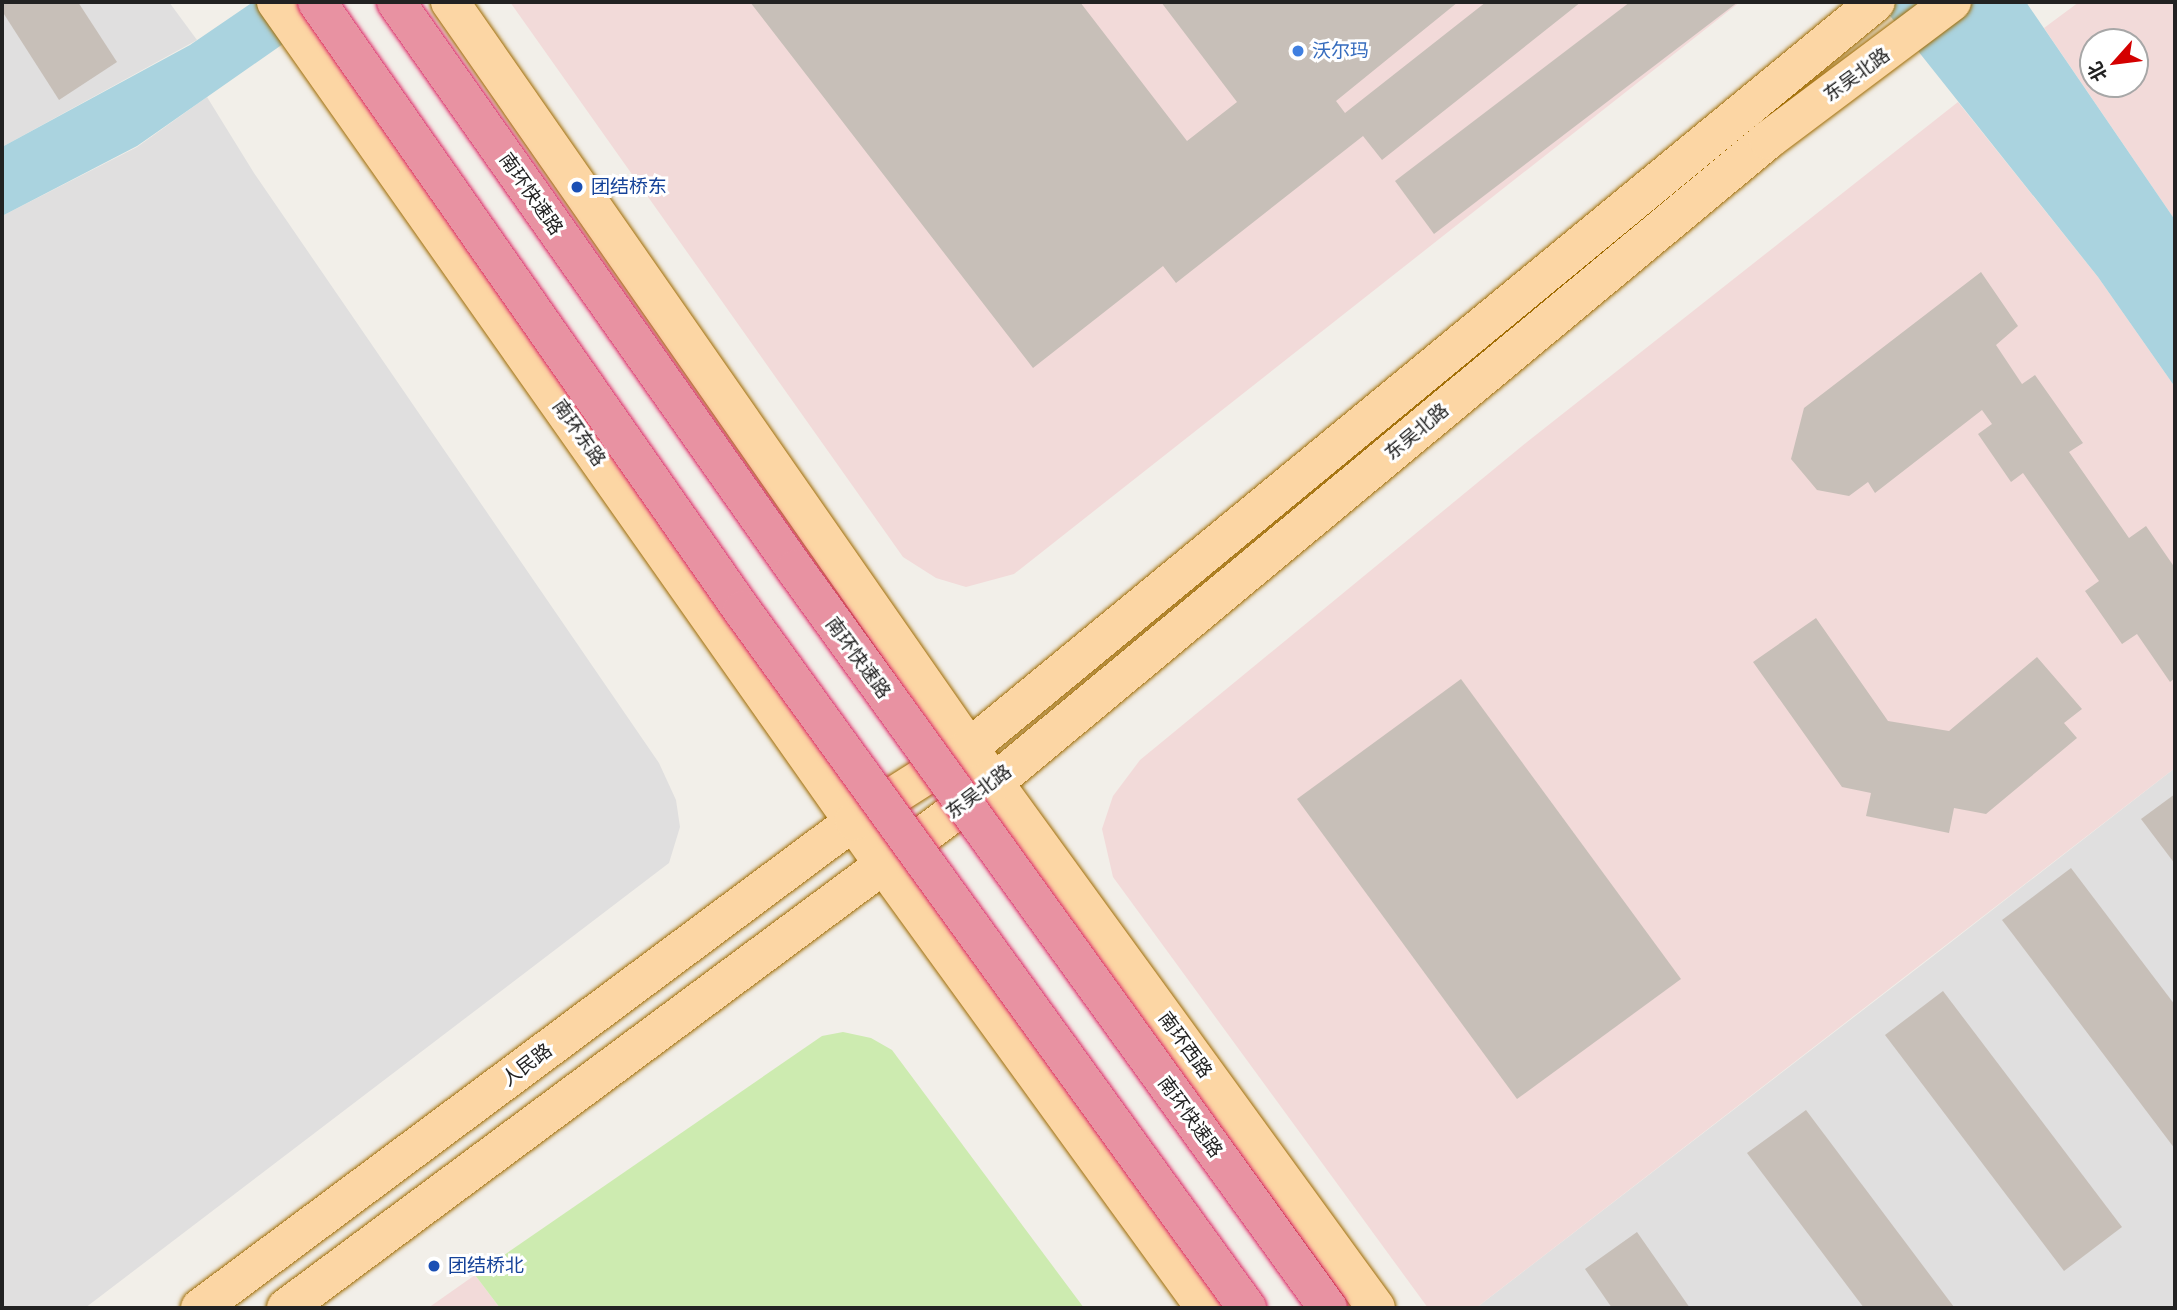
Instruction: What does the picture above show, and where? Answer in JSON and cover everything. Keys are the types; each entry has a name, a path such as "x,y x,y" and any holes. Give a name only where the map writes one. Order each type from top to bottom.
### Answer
{"highway":[{"path":"317,2 742,610 1247,1308"},
{"name":"南环快速路","path":"396,2 795,569 1328,1308"}],"main road":[{"name":"南环东路","path":"276,2 883,864"},
{"path":"450,2 995,782"},
{"name":"东吴北路","path":"883,864 995,782 1768,140 1952,2"},
{"path":"854,821 969,748 1871,6"},
{"name":"南环西路","path":"995,782 1376,1308"},
{"name":"人民路","path":"200,1308 854,821"},
{"path":"286,1308 883,864 1205,1308"}],"shaded area":[{"path":"2,2 169,2 197,40 2,147"},
{"path":"510,2 1740,2 1014,574 966,587 936,578 903,557"},
{"path":"2079,2 2175,2 2175,220 2092,98 2149,98 2149,28 2079,28 2079,79 2044,28"},
{"path":"207,97 254,173 659,763 676,800 680,827 669,863 85,1308 2,1308 2,216 137,147"},
{"path":"1958,102 2098,277 2175,387 2175,768 1476,1308 1428,1308 1113,877 1102,829 1113,796 1140,760 1527,442"},
{"path":"2175,768 2175,1308 1476,1308 1928,960"},
{"path":"475,1275 500,1308 428,1308"}],"green space":[{"path":"843,1032 871,1038 892,1050 1084,1308 500,1308 475,1275 822,1036"}],"water":[{"path":"253,2 343,2 137,146 2,216 2,147 190,45"},
{"path":"1879,2 2026,2 2079,80 2079,98 2092,98 2175,220 2175,387 2098,277"}],"building":[{"path":"2,2 78,2 117,62 59,100 2,11"},
{"path":"750,2 1080,2 1187,141 1237,102 1161,2 1458,2 1336,101 1345,113 1486,2 1581,2 1382,160 1363,136 1176,283 1163,266 1033,368"},
{"path":"1630,2 1738,2 1434,234 1395,181"},
{"path":"1981,272 2018,326 1996,345 2022,384 2035,375 2083,443 2069,452 2129,538 2146,526 2175,568 2175,678 2170,682 2137,634 2122,644 2085,591 2099,581 2023,473 2011,482 1978,434 1992,424 1982,410 1875,493 1868,482 1849,496 1817,490 1791,459 1804,408"},
{"path":"1816,618 1888,721 1949,731 2037,657 2082,709 2064,723 2077,738 1986,814 1954,808 1949,833 1866,816 1871,793 1842,787 1753,662"},
{"path":"1461,679 1681,979 1517,1099 1297,799"},
{"path":"2175,794 2175,864 2141,819"},
{"path":"2071,868 2175,1005 2175,1149 2002,920"},
{"path":"1943,991 2122,1227 2064,1271 1885,1035"},
{"path":"1806,1110 1954,1307 1864,1308 1747,1153"},
{"path":"1637,1232 1690,1308 1612,1308 1585,1269"}],"place":[{"name":"沃尔玛","path":"1298,51"},
{"name":"团结桥东","path":"577,187"},
{"name":"团结桥北","path":"434,1266"}]}
